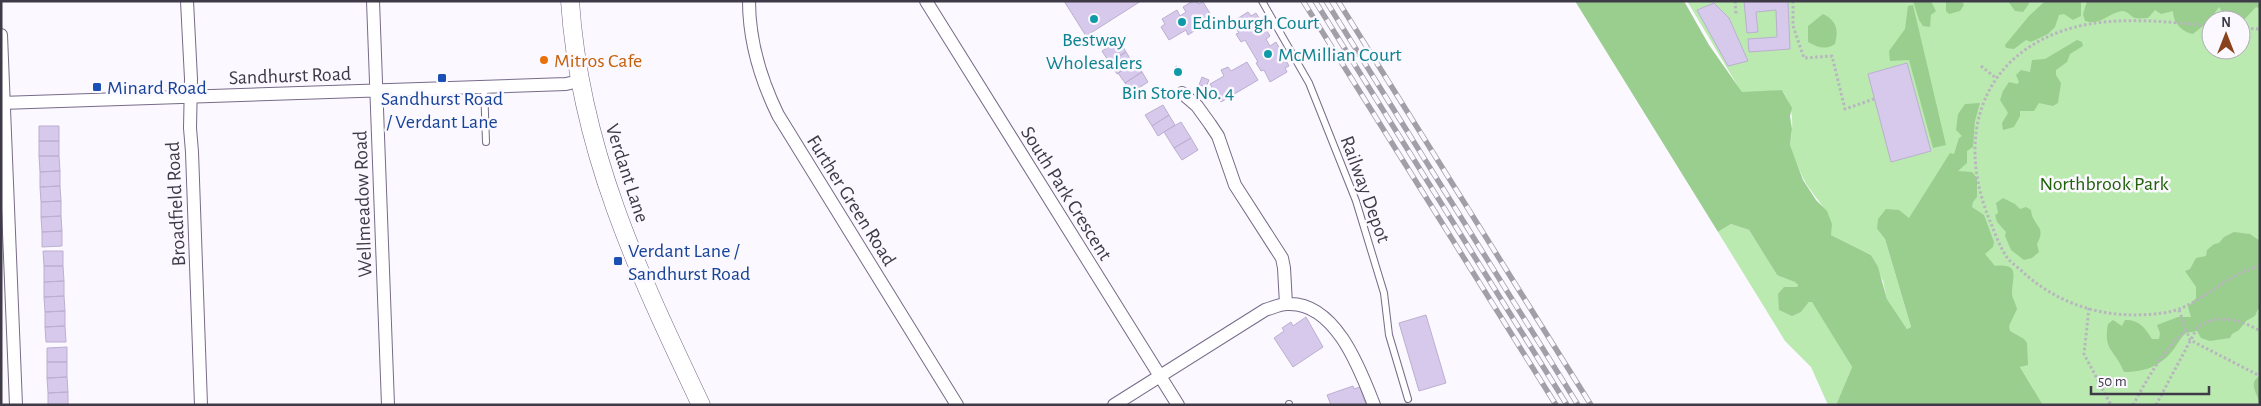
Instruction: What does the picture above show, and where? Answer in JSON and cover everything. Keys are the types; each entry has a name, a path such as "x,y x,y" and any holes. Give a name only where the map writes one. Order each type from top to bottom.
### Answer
{"street":[{"name":"Broadfield Road","path":"187,1 201,405"},
{"name":"Wellmeadow Road","path":"373,1 388,405"},
{"name":"Verdant Lane","path":"570,1 572,37 579,81 594,146 614,207 701,405"},
{"name":"Further Green Road","path":"749,1 752,39 766,90 778,116 957,405"},
{"name":"South Park Crescent","path":"926,1 1178,405"},
{"path":"1,35 16,405"},
{"name":"Sandhurst Road","path":"3,102 191,98 566,84 579,81"},
{"path":"1182,92 1197,106 1218,136 1235,185 1282,258 1286,304"},
{"path":"1114,405 1265,310 1286,304 1301,305 1316,311 1330,322 1360,369 1374,405"}],"lane":[{"name":"Railway Depot","path":"1262,1 1309,83 1356,201 1384,293 1389,334 1408,399"},
{"path":"484,86 486,142"}],"path":[{"path":"1735,1 1736,14"},
{"path":"1793,1 1793,26 1804,58 1832,56 1845,109 1874,98"},
{"path":"2201,25 2132,21 2101,23 2056,33 2030,46 2016,56 1987,91 1978,119 1976,153 1981,199 2008,259 2055,296 2089,308 2126,316 2179,310 2239,273 2260,266"},
{"path":"1981,66 1996,78"},
{"path":"2089,308 2084,354 2111,405"},
{"path":"2179,310 2188,329 2190,340"},
{"path":"2156,405 2190,340 2197,328 2204,322 2216,319 2241,322 2260,331"},
{"path":"2133,405 2175,339 2188,329"},
{"path":"2190,340 2260,376"}],"green space":[{"path":"1575,1 1684,1 1709,45 1742,92 1782,90 1792,108 1790,116 1792,129 1790,145 1803,180 1816,200 1827,211 1832,224 1831,235 1871,255 1878,267 1887,299 1907,329 1911,327 1885,239 1877,229 1878,219 1886,209 1899,210 1909,218 1950,153 1954,154 1959,138 1962,136 1956,130 1958,114 1965,104 1980,103 1975,121 1973,147 1967,151 1967,163 1958,171 1972,172 1977,178 1977,197 1972,207 1984,215 1994,242 1993,247 1985,254 1995,266 2012,269 2012,295 2017,309 2009,326 2010,331 2024,339 2027,343 2028,365 2020,367 2043,405 1836,405 1852,367 1812,302 1809,302 1801,312 1792,316 1779,310 1778,294 1784,287 1797,287 1798,285 1777,275 1749,230 1731,224 1718,232"},
{"name":"Northbrook Park","path":"1687,1 2260,1 2260,405 2043,405 2011,352 1944,211 1877,229 1885,239 1911,327 1907,329 1887,299 1883,281 1871,255 1831,235 1828,217 1804,180 1791,149 1792,115 1788,100 1782,90 1742,93"},
{"path":"1913,1 1931,1 1936,11 1931,15 1930,27 1923,26 1919,20"},
{"path":"1946,1 1962,1 1964,5 1960,11 1949,14 1946,11"},
{"path":"2008,1 2028,1 2029,4 2023,12 2015,11"},
{"path":"2045,1 2081,1 2081,16 2073,20 2064,14 2059,15 2055,27 2048,34 2031,42 2026,40 2014,49 2006,48 2005,45 2029,16"},
{"path":"2087,1 2260,1 2260,9 2256,7 2251,12 2251,10 2221,10 2219,7 2217,10 2201,10 2201,28 2193,34 2179,26 2173,11 2161,14 2155,10 2148,18 2135,18 2122,11 2096,22 2085,21 2083,14"},
{"path":"1913,5 1946,145 1933,148 1909,60 1890,61 1889,51 1905,29 1908,6"},
{"path":"1823,14 1834,22 1837,34 1835,44 1825,48 1808,42 1808,26"},
{"path":"2077,40 2082,42 2083,46 2070,54 2067,62 2056,70 2056,75 2061,83 2058,103 2053,106 2039,103 2034,111 2020,111 2020,116 2014,127 2003,130 2002,123 2008,113 2000,100 2009,82 2017,84 2019,82 2016,75 2021,70 2030,72 2032,60 2045,59"},
{"path":"2003,198 2020,209 2026,207 2031,210 2041,233 2037,244 2039,252 2032,258 2024,260 2011,250 2005,236 2006,232 1997,222 1995,215 1998,213 1996,203"},
{"path":"1731,224 1749,230 1777,275 1796,282 1801,312 1812,301 1852,367 1836,405 1828,405 1811,367 1785,341 1718,232"},
{"path":"2234,232 2250,234 2260,241 2260,309 2258,309 2255,316 2246,321 2230,338 2210,341 2201,338 2197,331 2186,333 2169,355 2158,364 2139,371 2124,372 2108,345 2108,324 2113,320 2122,326 2125,320 2135,321 2144,328 2152,339 2159,339 2160,333 2157,325 2178,317 2191,317 2188,307 2196,298 2196,287 2185,271 2190,269 2196,258 2206,256 2207,250 2214,244 2219,243 2224,237"},
{"path":"2260,376 2260,404 2254,389 2254,382"}],"building":[{"name":"Bestway Wholesalers","path":"1064,1 1141,1 1086,36"},
{"name":"Edinburgh Court","path":"1193,1 1197,1 1198,4 1203,2 1211,15 1192,27 1194,31 1188,35 1186,30 1169,40 1161,27 1165,24 1162,19 1177,10 1180,16 1186,12 1183,7"},
{"path":"1744,1 1788,1 1790,49 1749,52 1748,39 1777,37 1776,10 1756,12 1758,32 1747,33"},
{"path":"1714,3 1729,18 1748,61 1728,66 1697,10"},
{"name":"McMillian Court","path":"1248,12 1251,16 1256,13 1270,36 1266,39 1270,46 1276,42 1289,66 1285,68 1287,72 1270,82 1264,70 1261,71 1256,63 1258,62 1245,40 1241,42 1236,34 1239,33 1232,22"},
{"path":"1119,40 1126,52 1109,62 1102,51"},
{"path":"1126,52 1133,63 1117,74 1109,62"},
{"path":"1136,62 1142,72 1125,83 1118,73"},
{"name":"McMillian Court","path":"1247,62 1258,80 1221,102 1210,84 1224,76 1221,70 1228,67 1231,71"},
{"path":"1907,63 1931,151 1891,162 1868,74"},
{"name":"Bin Store No. 4","path":"1176,66 1183,69 1180,77 1173,74"},
{"path":"1142,72 1148,82 1131,93 1125,83"},
{"path":"1202,77 1209,80 1206,87 1199,85"},
{"path":"1163,105 1169,115 1152,126 1145,115"},
{"path":"1169,115 1175,125 1158,136 1152,126"},
{"path":"1181,122 1191,138 1174,148 1164,132"},
{"path":"39,126 59,126 59,141 39,141"},
{"path":"1191,138 1198,150 1182,160 1174,148"},
{"path":"39,141 59,141 59,156 39,156"},
{"path":"39,156 59,156 60,171 40,172"},
{"path":"60,171 60,186 40,187 40,172"},
{"path":"60,186 61,201 41,202 40,187"},
{"path":"61,201 61,216 41,217 41,202"},
{"path":"61,216 62,231 42,232 41,217"},
{"path":"62,231 62,246 42,247 42,232"},
{"path":"43,251 63,251 63,266 44,266"},
{"path":"44,266 63,266 64,281 44,282"},
{"path":"64,281 64,296 44,297 44,282"},
{"path":"64,296 65,311 45,312 44,297"},
{"path":"65,311 65,326 45,327 45,312"},
{"path":"1426,315 1446,383 1419,391 1399,323"},
{"path":"1306,317 1323,347 1293,367 1274,338 1284,331 1282,328 1291,322 1293,326"},
{"path":"65,326 66,342 46,342 45,327"},
{"path":"67,347 67,362 47,362 47,348"},
{"path":"47,362 67,362 67,377 47,378"},
{"path":"67,377 68,392 48,393 47,378"},
{"path":"1353,386 1354,389 1360,387 1366,405 1331,405 1327,395"},
{"path":"68,392 68,405 48,405 48,393"}],"railway":[{"path":"1303,1 1556,405"},
{"path":"1315,1 1567,405"},
{"path":"1326,1 1578,405"},
{"path":"1338,1 1591,405"}],"place":[{"name":"Bestway Wholesalers","path":"1094,19"},
{"name":"Edinburgh Court","path":"1182,22"},
{"name":"McMillian Court","path":"1268,54"},
{"name":"Mitros Cafe","path":"544,60"},
{"name":"Bin Store No. 4","path":"1178,72"},
{"name":"Sandhurst Road / Verdant Lane","path":"442,78"},
{"name":"Minard Road","path":"97,87"},
{"name":"Verdant Lane / Sandhurst Road","path":"618,261"}]}
